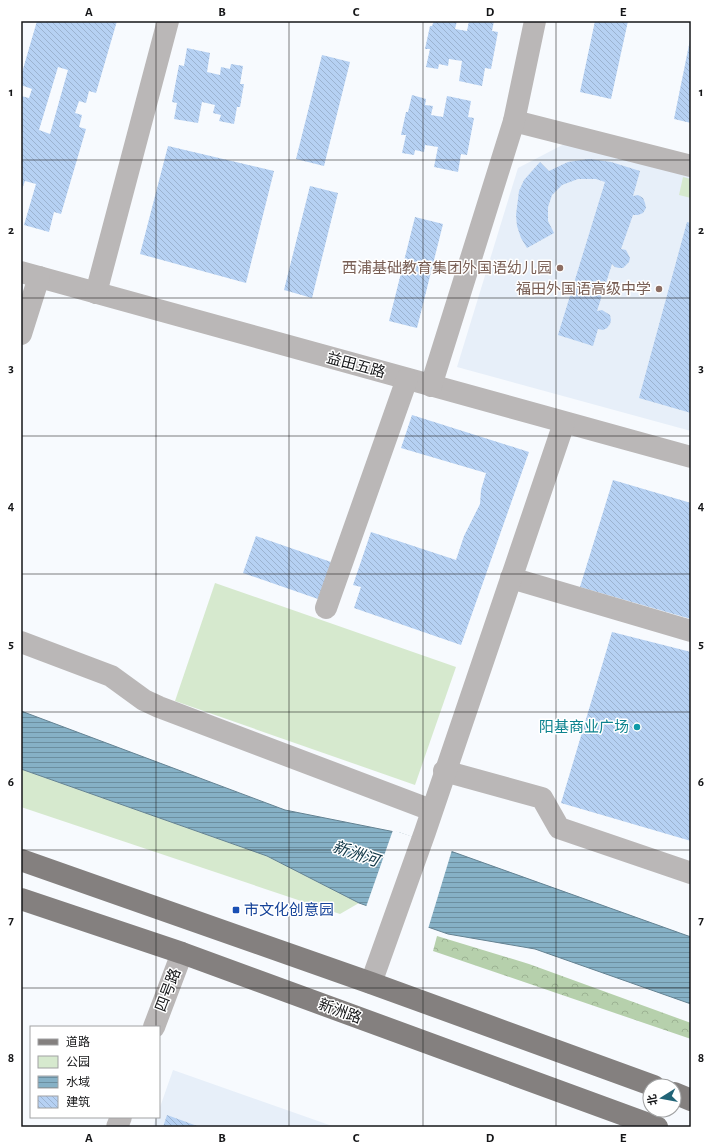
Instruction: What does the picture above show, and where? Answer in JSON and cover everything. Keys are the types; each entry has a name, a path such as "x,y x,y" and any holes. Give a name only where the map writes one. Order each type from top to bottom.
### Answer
{"main road":[{"path":"21,860 371,983 642,1082"},
{"name":"新洲路","path":"21,899 182,953 657,1127"}],"street":[{"path":"96,293 168,21"},
{"path":"431,386 514,121 534,21"},
{"path":"514,121 691,166"},
{"path":"21,334 30,274"},
{"name":"益田五路","path":"30,274 691,457"},
{"path":"326,608 407,379"},
{"path":"371,983 564,423"},
{"path":"511,578 691,631"},
{"path":"21,642 111,676 144,700 159,707 431,810"},
{"path":"444,771 542,798 559,828 691,873"},
{"name":"四号路","path":"154,1026 182,953"}],"shaded area":[{"name":"西浦基础教育集团外国语幼儿园","path":"572,140 691,176 691,431 457,367 518,168"},
{"path":"173,1070 335,1127 153,1127 156,1118 160,1118 160,1107"}],"green space":[{"path":"683,177 691,179 691,198 679,195"},
{"path":"215,583 456,667 415,785 175,701"},
{"path":"21,769 268,856 359,903 340,914 21,807"},
{"path":"437,936 529,964 691,1023 691,1039 433,951"}],"water":[{"name":"新洲河","path":"21,711 285,810 400,833 691,937 691,1004 535,949 448,934 359,903 267,856 21,769"}],"pier":[{"path":"393,830 452,850 428,929 366,907"}],"building":[{"path":"37,21 117,21 96,93 89,91 86,103 79,101 75,113 82,115 79,127 86,129 61,214 54,212 49,232 24,225 36,184 25,181 21,192 21,96 29,98 32,89 21,85 21,76","holes":["58,67 68,70 50,134 39,130"]},
{"path":"434,21 457,21 455,29 467,31 469,21 494,21 492,31 498,32 491,69 485,68 482,86 459,81 462,61 449,59 448,66 439,64 438,69 426,67 430,49 425,49 430,26 432,26"},
{"path":"595,21 628,21 611,99 580,92"},
{"path":"691,40 691,123 674,119"},
{"path":"187,48 210,53 207,72 220,75 221,67 230,69 231,64 243,66 240,84 244,84 240,107 237,107 234,124 219,121 221,115 213,113 215,105 202,102 198,123 174,119 177,103 172,102 179,65 184,66"},
{"path":"322,55 350,62 324,166 296,159"},
{"path":"412,95 426,99 425,105 433,106 431,115 443,117 447,96 471,101 468,117 474,118 467,155 461,154 458,172 434,167 438,147 425,145 424,152 415,150 414,155 402,153 406,135 401,135 406,112 408,112"},
{"path":"168,146 274,171 246,283 140,254"},
{"path":"589,159 611,162 640,171 633,196 638,195 643,198 646,208 643,213 633,215 621,249 626,250 630,258 629,262 623,268 615,267 612,264 597,311 602,310 610,315 611,320 607,328 603,330 598,329 593,346 558,335 605,182 596,179 578,179 562,185 552,195 548,207 548,221 554,233 527,248 521,238 517,226 516,215 519,191 524,180 540,162 549,171 568,162"},
{"path":"310,186 338,193 312,298 284,290"},
{"path":"415,217 443,224 417,328 389,321"},
{"path":"687,222 691,223 691,413 639,398"},
{"path":"412,415 529,452 461,645 354,608 361,587 353,585 371,532 456,560 464,536 480,504 481,490 486,473 401,448"},
{"path":"613,480 691,503 691,619 580,587"},
{"path":"256,536 331,562 318,599 243,573"},
{"name":"阳基商业广场","path":"612,632 691,652 691,841 561,803"},
{"path":"167,1115 200,1127 163,1127"}],"place":[{"name":"西浦基础教育集团外国语幼儿园","path":"560,268"},
{"name":"福田外国语高级中学","path":"659,289"},
{"name":"阳基商业广场","path":"637,727"},
{"name":"市文化创意园","path":"236,910"}]}
